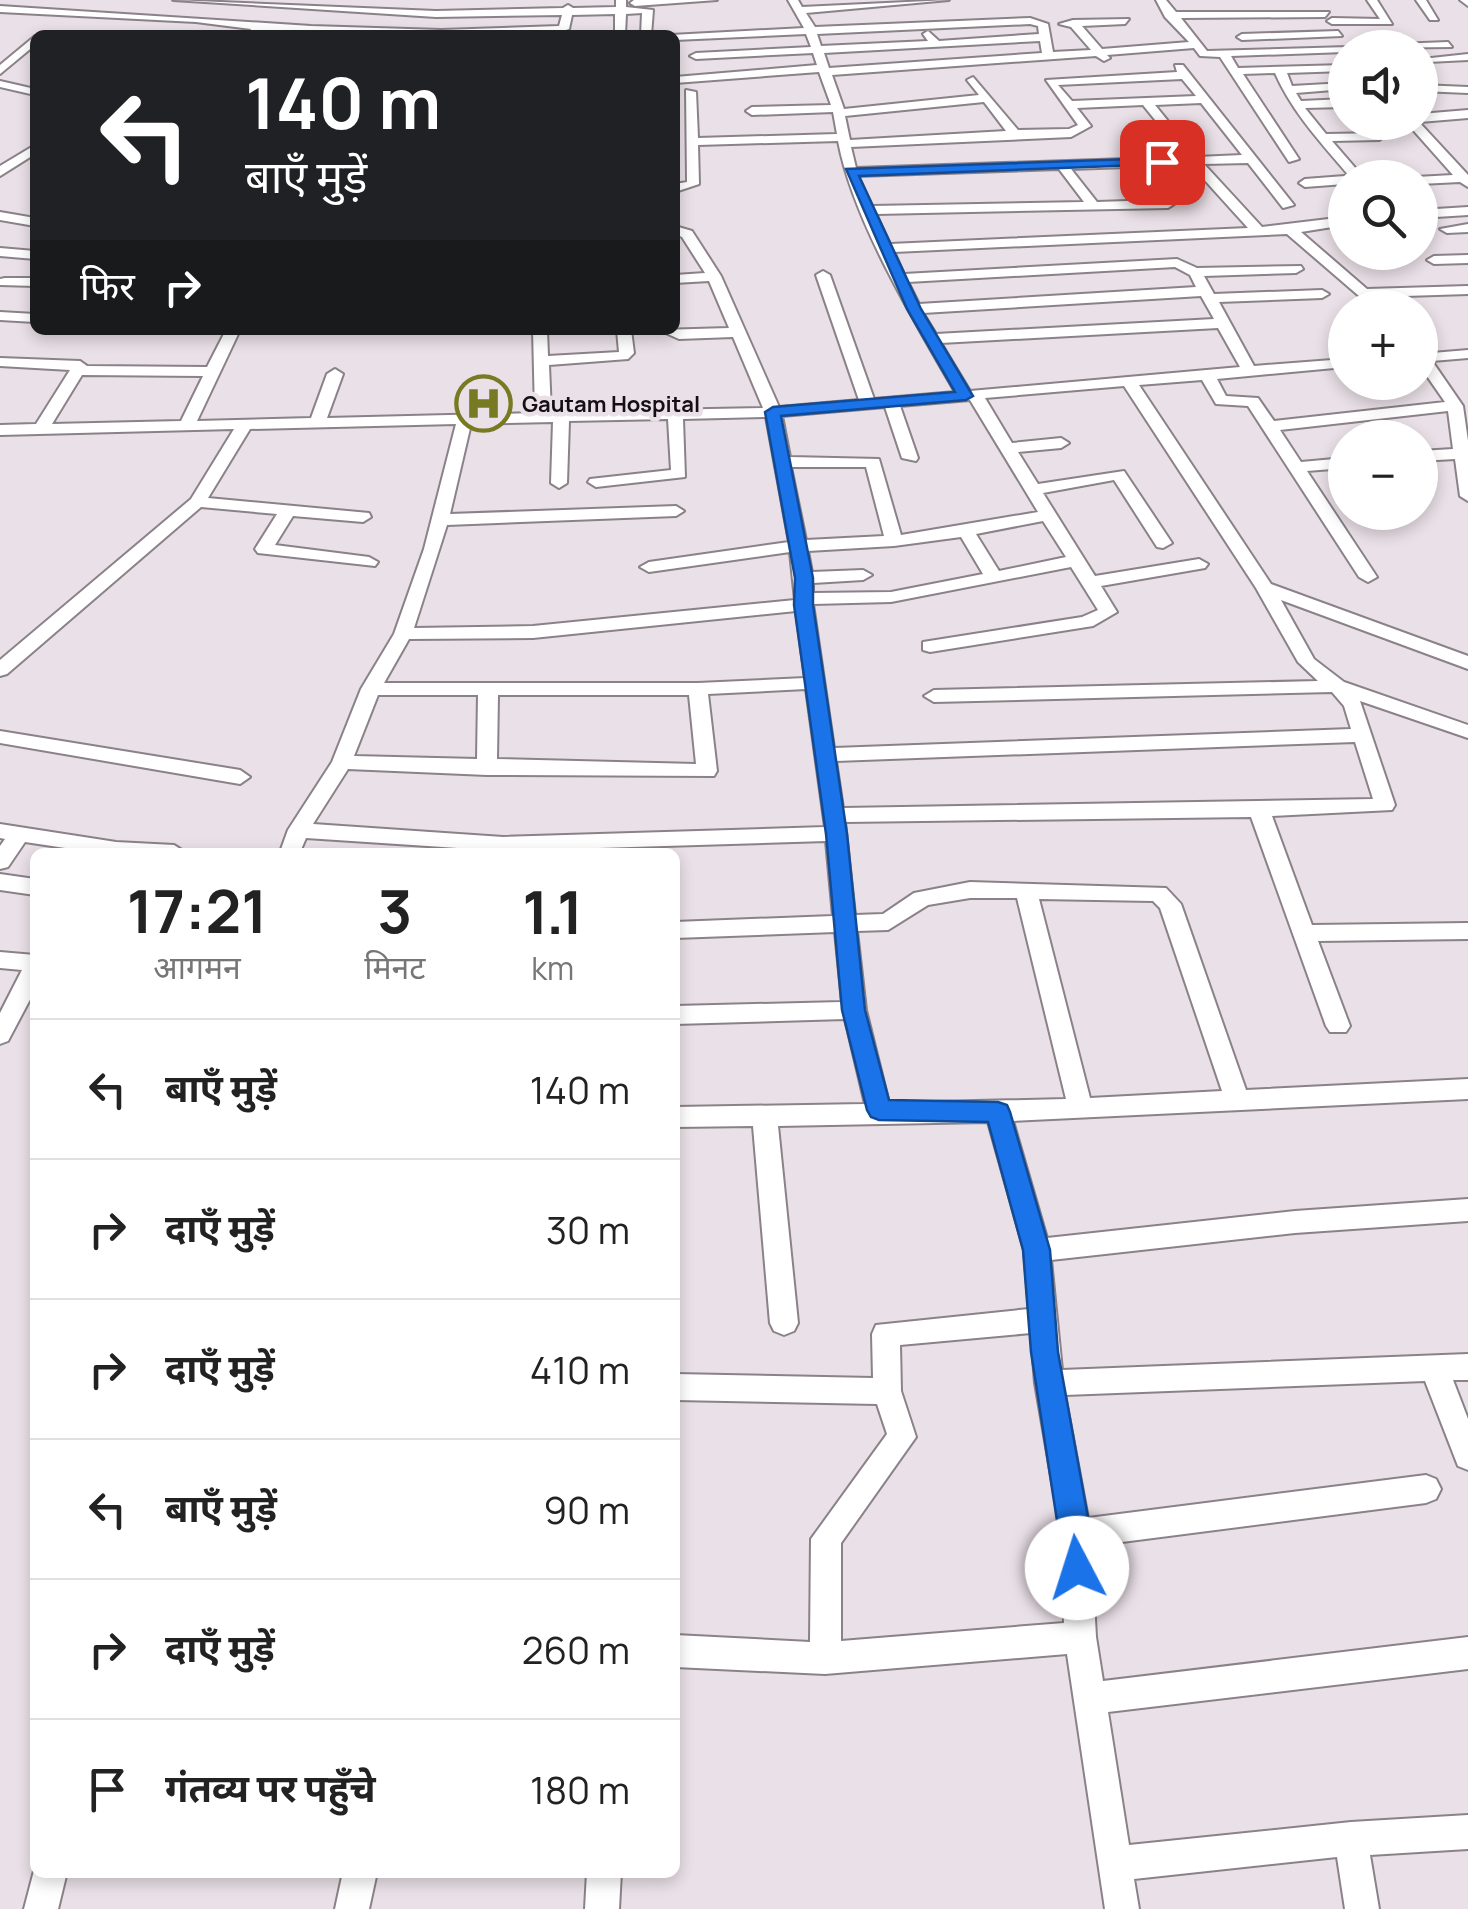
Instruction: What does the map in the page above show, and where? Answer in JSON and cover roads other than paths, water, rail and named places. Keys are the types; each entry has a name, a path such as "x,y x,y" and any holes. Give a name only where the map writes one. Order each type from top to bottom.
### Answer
{"street":[{"path":"38,10 50,0"},
{"path":"178,0 436,14 568,14 621,5 712,0"},
{"path":"436,14 440,0"},
{"path":"523,0 523,14"},
{"path":"562,30 568,14 567,0"},
{"path":"930,646 1099,618 1108,612 1009,448 930,339 914,309 850,172 838,111 817,48 796,5 944,0"},
{"path":"1161,0 1169,16 1199,50"},
{"path":"1208,0 1214,15"},
{"path":"1226,1 1388,22 1372,0"},
{"path":"1421,0 1434,18"},
{"path":"184,30 217,2"},
{"path":"620,30 621,5"},
{"path":"621,5 648,10 646,30"},
{"path":"0,9 196,19 251,30"},
{"path":"53,23 66,12"},
{"path":"447,30 464,14"},
{"path":"118,25 131,15"},
{"path":"680,37 809,29 1073,23 1122,16 1144,48"},
{"path":"1169,16 1328,16"},
{"path":"1233,24 1328,16"},
{"path":"1242,37 1328,16"},
{"path":"809,29 1030,21 1042,24"},
{"path":"1073,23 1107,60 1199,50"},
{"path":"696,56 936,44 1042,24"},
{"path":"1042,24 1048,56"},
{"path":"923,27 936,44"},
{"path":"0,71 30,44"},
{"path":"1438,45 1448,45"},
{"path":"680,80 1144,48 1224,54 1328,49"},
{"path":"1224,54 1262,118 1294,160"},
{"path":"1438,58 1468,56"},
{"path":"1236,71 1328,69"},
{"path":"693,142 1083,130 1082,122 1050,82 1182,70 1288,205"},
{"path":"1280,71 1310,127 1343,160"},
{"path":"762,73 773,111"},
{"path":"973,80 1016,134"},
{"path":"0,84 30,91"},
{"path":"1287,90 1328,87"},
{"path":"1438,89 1468,90"},
{"path":"680,187 694,184 690,92"},
{"path":"752,112 838,111 987,98"},
{"path":"1069,105 1203,99"},
{"path":"1147,102 1259,232"},
{"path":"1297,105 1328,104"},
{"path":"1438,116 1468,114"},
{"path":"1324,138 1328,138"},
{"path":"1429,140 1466,180"},
{"path":"0,172 30,153"},
{"path":"850,172 1249,159"},
{"path":"20,160 30,161"},
{"path":"868,210 1168,204 1130,162"},
{"path":"1062,166 1088,206 1102,240"},
{"path":"1001,168 1009,181"},
{"path":"1438,180 1466,180"},
{"path":"1305,183 1328,181"},
{"path":"1017,195 1025,208"},
{"path":"1438,213 1468,211"},
{"path":"0,216 30,221"},
{"path":"887,248 1259,232 1328,224"},
{"path":"1447,229 1468,228"},
{"path":"1290,230 1360,290"},
{"path":"680,232 688,234 714,276 773,412 798,546 813,683 835,824 854,1010 879,1110"},
{"path":"0,252 30,255"},
{"path":"1438,260 1468,259"},
{"path":"900,278 1164,262 1187,266 1195,272 1250,370"},
{"path":"1195,272 1296,269"},
{"path":"823,275 868,404"},
{"path":"680,279 714,276"},
{"path":"5,282 30,282"},
{"path":"1438,291 1468,290"},
{"path":"914,309 1208,294 1322,294"},
{"path":"0,316 30,318"},
{"path":"930,339 1223,323"},
{"path":"680,334 736,332"},
{"path":"186,428 231,335"},
{"path":"540,335 559,483"},
{"path":"541,361 622,356 626,353 624,335"},
{"path":"1438,357 1468,354"},
{"path":"0,362 80,366 41,429"},
{"path":"0,430 773,412 1328,364"},
{"path":"77,370 213,372"},
{"path":"316,425 334,374"},
{"path":"1207,375 1221,401 1253,401 1368,577"},
{"path":"298,830 407,845 502,848 835,824 1385,804 1353,705 1338,686 1306,662 1265,588 1129,382"},
{"path":"1438,382 1455,406 1468,496"},
{"path":"891,402 910,458"},
{"path":"1269,426 1455,406"},
{"path":"596,482 679,474 675,413"},
{"path":"291,848 298,830 342,762 371,689 403,634 439,520 464,422"},
{"path":"0,670 197,502 244,426"},
{"path":"1009,448 1061,443"},
{"path":"1438,455 1464,453"},
{"path":"782,462 874,462 894,541"},
{"path":"1296,467 1328,464"},
{"path":"1035,489 1118,474 1163,543"},
{"path":"197,502 363,517"},
{"path":"288,510 264,549 369,562"},
{"path":"439,520 676,512"},
{"path":"648,567 798,546 894,541 1051,514"},
{"path":"966,531 992,574"},
{"path":"804,594 891,597 1074,560"},
{"path":"1090,582 1200,564"},
{"path":"403,634 533,632 804,594 863,575"},
{"path":"1265,588 1468,663"},
{"path":"371,689 698,689 813,683"},
{"path":"934,696 1338,686 1468,732"},
{"path":"487,768 488,688"},
{"path":"342,762 707,771 698,689"},
{"path":"824,755 1362,735"},
{"path":"0,737 240,777"},
{"path":"1259,810 1338,1026"},
{"path":"0,862 10,832 98,848"},
{"path":"0,882 30,886"},
{"path":"1026,891 1080,1107"},
{"path":"680,930 888,922 922,898 941,893 1158,892 1170,904 1236,1098"},
{"path":"1302,933 1468,931"},
{"path":"0,960 30,964"},
{"path":"0,1035 30,975"},
{"path":"680,1015 854,1010"},
{"path":"680,1118 765,1118 879,1110 998,1112 1468,1089"},
{"path":"998,1112 1036,1250 1040,1320 1076,1534 1080,1637 1122,1909"},
{"path":"765,1118 784,1324"},
{"path":"1036,1250 1295,1222 1468,1210"},
{"path":"824,1658 826,1539 902,1438 887,1391 886,1334 1040,1320"},
{"path":"1049,1383 1468,1367"},
{"path":"1434,1370 1468,1456"},
{"path":"680,1387 887,1391"},
{"path":"1076,1534 1426,1489"},
{"path":"680,1651 824,1658 1080,1637"},
{"path":"1092,1698 1468,1653"},
{"path":"1114,1864 1351,1839 1468,1832"},
{"path":"1351,1839 1362,1909"},
{"path":"41,1909 49,1878"},
{"path":"352,1909 359,1878"},
{"path":"602,1909 604,1878"}],"place":[{"name":"Gautam Hospital","path":"483,404"}]}
